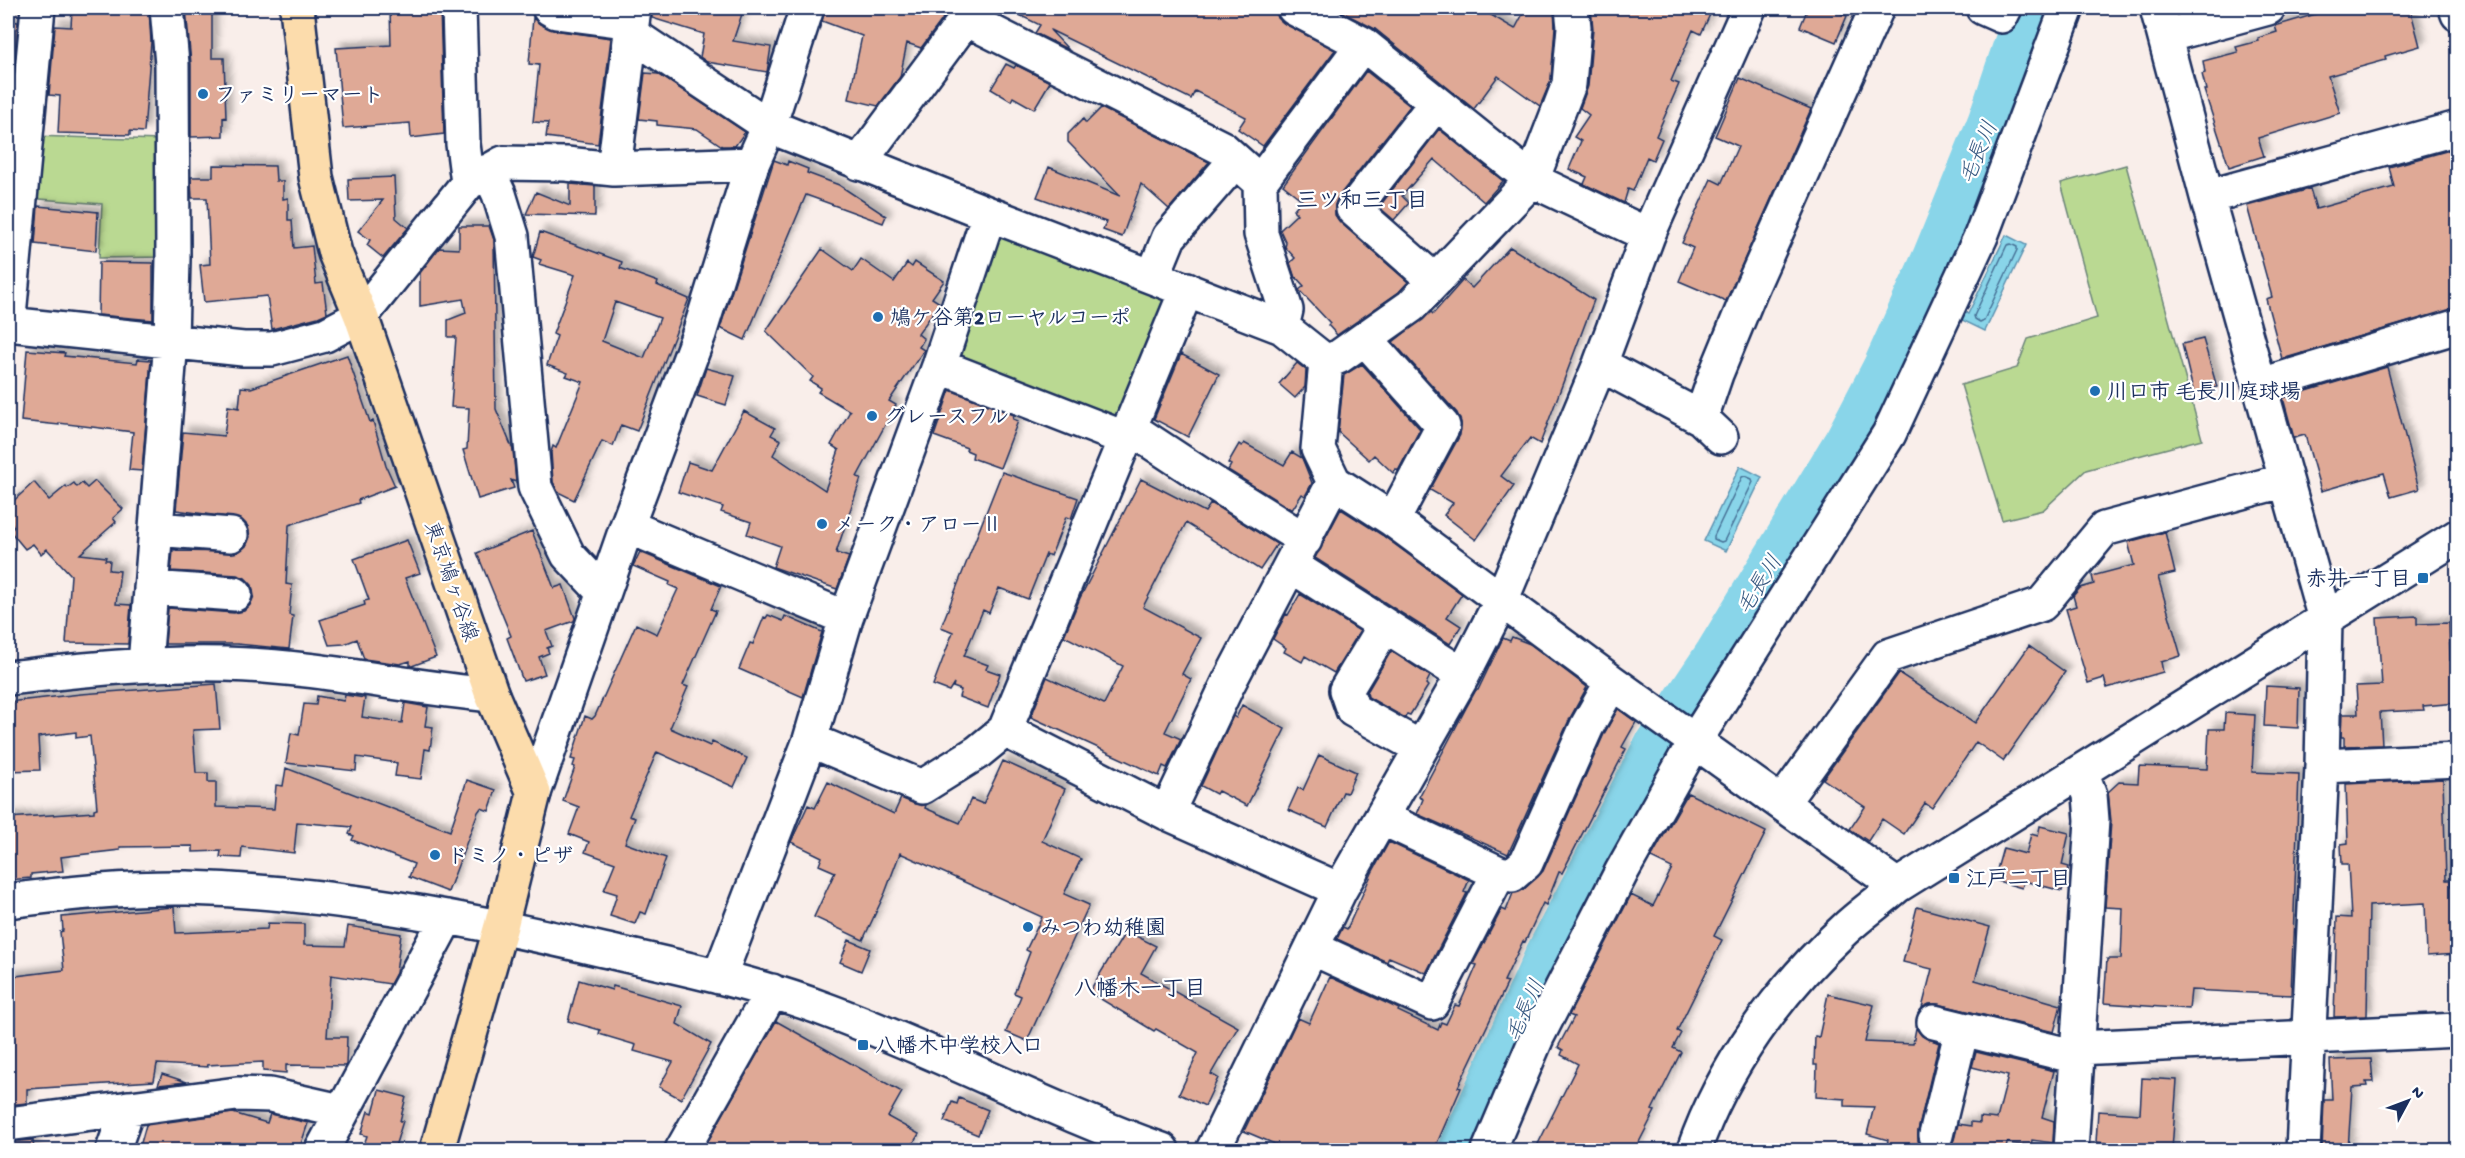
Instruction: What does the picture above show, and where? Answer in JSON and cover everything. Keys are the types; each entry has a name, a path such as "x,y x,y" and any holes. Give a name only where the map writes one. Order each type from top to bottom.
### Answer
{"main road":[{"name":"東京鳩ヶ谷線","path":"297,8 316,177 335,253 361,316 492,695 534,793"},
{"path":"437,1150 501,926 534,793"}],"street":[{"path":"38,8 8,325 243,349 272,349 325,335 361,316 478,177 503,163 566,164 615,169 752,165"},
{"path":"145,664 171,340 172,64 167,8"},
{"path":"459,8 462,144 478,177 499,194 512,236 535,487 568,555 603,592"},
{"path":"549,8 556,12 632,21 770,126 989,214 1282,327 1326,362"},
{"path":"534,793 603,592 699,334 752,165 770,126 807,8"},
{"path":"1294,8 1363,44 1532,180 1648,235"},
{"path":"1326,362 1340,356 1411,306 1532,180 1569,84 1574,27 1572,8"},
{"path":"1213,1150 1340,890 1463,675 1501,601 1600,364 1648,235 1749,8"},
{"path":"1600,364 1711,428 1716,374 1751,289 1877,8"},
{"path":"1983,8 2001,16 2005,8"},
{"path":"1489,1150 1537,1037 1623,871 1695,741 1889,434 1981,236 2067,8"},
{"path":"2268,8 2161,22 2207,197 2325,619 2322,766 2303,1150"},
{"path":"2456,8 2457,14"},
{"path":"860,163 967,13 1222,148 1260,182"},
{"path":"615,169 632,21"},
{"path":"1282,327 1286,310 1261,234 1260,182 1363,44"},
{"path":"1435,281 1353,209 1436,103"},
{"path":"2207,197 2457,128"},
{"path":"1153,276 1169,237 1235,161"},
{"path":"719,977 810,740 846,618 939,366 989,214"},
{"path":"810,740 922,787 978,752 1005,730 1187,289"},
{"path":"2261,385 2457,326"},
{"path":"1365,339 1443,426 1393,520"},
{"path":"1326,362 1318,449 1334,482 1393,520 1612,682 1897,886"},
{"path":"939,366 1127,433 1298,553 1384,627 1463,675"},
{"path":"1782,803 1888,656 2043,604 2104,529 2286,480"},
{"path":"1167,813 1228,684 1334,482"},
{"path":"627,526 846,618"},
{"path":"156,529 231,535"},
{"path":"1694,1150 1729,1074 1759,1027 1793,982 1844,930 1897,886 2325,619 2457,547"},
{"path":"151,588 235,594"},
{"path":"1384,627 1346,690 1353,710 1421,748"},
{"path":"8,678 145,664 227,664 310,670 492,695"},
{"path":"1382,818 1499,873 1512,875 1526,864 1587,726 1612,682"},
{"path":"1005,730 1167,813 1340,890"},
{"path":"2322,766 2457,760"},
{"path":"2071,1150 2092,820 2090,795 2081,771"},
{"path":"1312,948 1432,1004 1499,873"},
{"path":"8,901 105,891 184,888 255,891 333,900 501,926 772,991 911,1044 1162,1150"},
{"path":"322,1150 447,917"},
{"path":"682,1150 772,991"},
{"path":"1936,1135 1948,1025 2077,1052 2457,1030"},
{"path":"8,1124 237,1094 270,1095 341,1111"},
{"path":"113,1150 128,1108"}],"green space":[{"path":"32,136 161,140 162,257 99,258 102,204 27,198"},
{"path":"2126,165 2202,439 2086,470 2043,510 2002,520 1961,385 2017,368 2028,339 2097,318 2061,183"},
{"path":"1002,233 1163,295 1169,306 1115,423 956,363 993,239"}],"water":[{"path":"2006,235 2026,245 1985,331 1958,318 1962,311 1968,314"},
{"path":"1740,466 1762,477 1726,551 1704,541"}],"building":[{"path":"72,8 149,8 151,42 144,132 130,131 130,135 58,133 60,96 49,95 55,26 71,27"},
{"path":"186,8 212,8 212,58 224,58 226,118 223,117 223,136 191,137 191,64"},
{"path":"440,8 444,134 411,138 410,123 343,128 336,48 391,45 390,10"},
{"path":"652,8 744,8 733,41 771,47 767,72 707,62 700,57 704,34 652,18"},
{"path":"825,8 946,8 942,20 921,48 907,43 900,77 878,106 849,99 862,36 822,21"},
{"path":"1005,8 1275,8 1278,18 1285,24 1335,50 1263,146 1238,129 1246,117 1195,91 1191,99 1050,30 1069,50 1035,33 1040,25"},
{"path":"1334,8 1479,8 1515,29 1526,8 1554,8 1551,80 1540,106 1498,76 1474,109 1375,29"},
{"path":"1591,8 1713,8 1701,34 1693,30 1671,81 1679,84 1656,136 1662,139 1653,160 1647,157 1633,191 1628,189 1624,203 1584,184 1587,177 1569,169 1581,141 1574,137 1589,115 1580,108 1588,86 1593,29"},
{"path":"1808,8 1830,8 1847,16 1836,42 1800,27"},
{"path":"2314,8 2410,8 2420,46 2385,56 2386,60 2328,76 2340,113 2258,138 2264,156 2229,167 2204,90 2206,90 2202,74 2205,73 2203,61 2238,52 2236,47 2259,41 2258,38 2277,32 2275,26 2316,14"},
{"path":"533,18 553,30 611,38 598,144 546,137 548,123 533,122 539,65 529,64"},
{"path":"8,21 18,22 12,83 8,82"},
{"path":"1006,64 1014,68 1016,65 1050,82 1034,109 1013,97 1011,101 991,89"},
{"path":"1366,71 1410,106 1338,197 1335,215 1341,223 1408,282 1399,292 1337,335 1328,325 1330,323 1299,290 1304,286 1294,275 1290,263 1295,258 1285,247 1286,243 1280,230 1297,214 1293,210 1302,200 1283,185"},
{"path":"645,73 658,74 745,132 735,146 722,146 697,129 657,125 657,121 639,119"},
{"path":"1740,78 1811,109 1726,301 1679,281 1693,248 1682,243 1711,179 1721,184 1738,146 1715,136"},
{"path":"1101,108 1209,162 1169,209 1141,184 1122,237 1103,230 1106,222 1037,197 1049,167 1120,196 1068,142 1068,134 1083,119 1086,123"},
{"path":"1439,129 1503,181 1484,202 1434,159 1402,196 1409,203 1394,220 1379,207"},
{"path":"2457,148 2457,308 2282,359 2266,299 2272,297 2247,206 2310,189 2316,209 2394,187 2389,167"},
{"path":"774,160 787,165 788,161 808,169 807,173 839,185 886,216 883,223 806,195 745,340 720,328"},
{"path":"213,165 275,166 276,181 283,181 283,199 288,198 288,220 292,220 294,248 312,246 316,284 323,283 327,313 272,329 267,296 204,302 200,265 210,264 207,198 192,198 191,177 213,177"},
{"path":"394,177 396,218 408,228 383,258 367,245 370,240 358,231 383,200 349,201 348,179"},
{"path":"570,184 595,186 595,216 526,214 536,192 570,206"},
{"path":"38,206 98,212 96,251 35,244"},
{"path":"459,226 489,226 494,240 496,409 513,450 516,482 511,480 514,488 478,499 463,450 467,449 469,408 451,407 456,337 448,337 448,320 466,313 463,299 420,306 420,273 439,248 459,249"},
{"path":"540,232 622,262 620,268 658,282 657,285 689,299 637,431 621,425 613,446 602,441 574,500 558,492 553,482 551,452 553,446 556,448 583,382 566,376 568,373 547,365 557,336 553,334 575,275 539,264 541,260 533,257","holes":["615,302 660,318 644,358 602,341"]},
{"path":"1510,247 1594,300 1540,444 1530,438 1501,476 1514,486 1476,540 1444,515 1453,503 1430,490 1460,435 1461,423 1457,413 1393,342 1431,312 1433,314 1463,280 1472,288"},
{"path":"822,249 853,271 861,259 894,282 907,263 912,267 915,262 944,281 932,298 940,303 918,334 924,339 919,347 924,350 889,401 896,405 857,477 861,478 836,553 849,557 837,589 773,567 780,546 747,534 751,522 721,512 723,507 678,492 688,462 712,470 744,411 775,428 771,435 781,440 773,455 825,490 839,450 831,445 850,411 818,392 821,388 810,381 813,377 766,331"},
{"path":"99,262 153,263 153,320 98,315"},
{"path":"2203,339 2217,387 2194,394 2182,344"},
{"path":"27,350 137,363 138,359 151,360 142,471 129,470 133,432 21,421"},
{"path":"1181,354 1219,374 1188,437 1154,419"},
{"path":"347,355 395,486 358,500 359,503 289,525 286,584 292,585 289,615 293,616 289,649 237,644 165,644 168,608 234,613 244,611 254,596 252,585 245,578 237,575 171,571 173,551 238,552 246,546 250,537 248,526 241,519 176,510 183,432 224,436 228,406 239,408 241,387 251,388"},
{"path":"1297,363 1306,370 1305,387 1295,398 1279,384"},
{"path":"1362,364 1420,429 1398,471 1396,469 1393,473 1374,455 1369,460 1338,432 1344,375"},
{"path":"2387,367 2419,489 2391,497 2384,473 2321,491 2305,435 2294,438 2283,398"},
{"path":"706,368 735,376 726,405 697,396"},
{"path":"950,390 1014,415 1013,419 1018,421 1000,468 972,458 973,453 966,450 967,448 934,436"},
{"path":"1244,443 1284,465 1292,452 1302,458 1312,483 1305,496 1302,494 1292,510 1228,470 1231,465 1228,463 1239,444 1242,446"},
{"path":"1002,472 1078,498 1071,519 1066,517 1051,556 1046,554 1028,599 999,588 989,613 983,610 964,656 988,665 986,669 1000,674 988,708 959,697 961,690 953,687 954,683 949,691 933,685 953,632 941,627"},
{"path":"1141,479 1205,512 1211,503 1277,544 1260,570 1186,523 1143,607 1201,638 1182,674 1191,679 1165,732 1181,739 1167,768 1163,766 1159,776 1031,717 1047,677 1104,704 1123,666 1064,636 1080,598"},
{"path":"95,481 123,509 113,518 116,522 80,554 106,557 105,560 110,560 109,570 120,571 116,604 131,605 128,644 66,643 71,575 47,549 41,554 33,544 25,549 10,531 14,527 8,518 8,506 34,482 49,500 66,486 67,488 74,483 77,487 82,483 87,488"},
{"path":"1341,509 1382,535 1462,594 1447,617 1461,626 1450,644 1315,558"},
{"path":"532,531 554,588 563,585 575,618 574,621 546,631 552,646 547,648 549,653 539,657 545,674 523,681 507,638 511,636 477,553"},
{"path":"2165,532 2175,573 2158,577 2181,656 2161,662 2163,672 2107,688 2104,678 2088,683 2066,609 2076,606 2073,596 2080,588 2094,584 2092,576 2134,565 2128,542"},
{"path":"407,540 420,573 405,578 436,657 410,666 410,661 400,664 364,659 357,639 344,644 329,645 320,620 365,605 364,601 369,600 354,559"},
{"path":"640,552 721,586 711,609 716,611 683,685 688,687 670,728 710,746 712,742 747,758 734,787 657,752 629,816 635,818 625,843 666,858 646,914 640,912 635,924 610,916 617,894 604,890 615,863 585,852 589,842 569,834 579,807 563,801 575,767 573,766 575,760 571,759 585,716 592,719 595,716 636,624 657,634 678,589 669,585 670,582 633,566"},
{"path":"1300,594 1360,631 1334,673 1305,656 1302,662 1284,652 1286,648 1273,639"},
{"path":"768,615 783,621 785,616 822,632 803,697 739,669 750,643 753,644 764,617"},
{"path":"2417,616 2417,624 2449,623 2450,660 2453,659 2457,703 2423,706 2424,710 2380,712 2382,745 2344,746 2344,737 2341,737 2342,714 2358,714 2356,686 2382,685 2377,618"},
{"path":"1512,637 1530,644 1587,687 1570,718 1508,854 1417,814 1423,799 1419,797 1466,708 1478,690 1503,638 1510,641"},
{"path":"2029,646 2065,672 2003,761 1976,742 1932,808 1925,803 1904,834 1882,819 1868,841 1850,829 1865,807 1823,779 1899,673 1975,723"},
{"path":"1391,651 1430,676 1426,684 1428,686 1410,715 1407,714 1405,718 1368,697 1367,692"},
{"path":"216,684 220,729 193,730 196,773 208,773 208,782 216,782 216,807 274,809 276,785 283,786 286,768 450,831 467,780 496,790 489,811 481,808 478,812 448,892 409,877 414,864 352,840 354,836 349,834 352,827 297,822 294,853 242,847 241,858 220,857 221,851 193,852 193,846 120,847 120,850 61,857 63,871 31,874 31,878 8,880 8,818 94,812 97,808 90,736 76,738 76,732 38,737 40,770 8,771 8,702"},
{"path":"2266,686 2299,688 2298,728 2264,726"},
{"path":"345,695 365,698 362,717 402,723 405,703 428,707 425,726 433,727 430,750 425,749 421,779 395,776 397,763 357,757 356,771 286,763 291,733 299,735 304,704 316,705 317,696 344,701"},
{"path":"1242,705 1285,729 1247,806 1218,791 1216,794 1201,786 1233,716 1236,718"},
{"path":"1618,709 1636,722 1622,747 1626,749 1562,873 1559,872 1546,905 1543,903 1525,942 1523,941 1504,981 1508,982 1458,1087 1461,1088 1434,1150 1289,1150 1244,1131 1298,1018 1309,1023 1330,977 1438,1030 1441,1022 1446,1024 1455,1005 1459,1006 1477,965 1473,964 1502,909 1506,911 1513,893 1524,889 1543,871 1604,734"},
{"path":"2225,713 2255,715 2252,772 2299,774 2291,995 2191,990 2189,1009 2104,1003 2107,959 2121,959 2123,908 2105,907 2111,821 2108,792 2119,782 2138,783 2139,766 2207,769 2209,729 2224,729"},
{"path":"1319,755 1356,772 1347,793 1343,792 1327,827 1288,810 1298,788 1303,790"},
{"path":"1003,761 1065,789 1042,841 1081,859 1064,894 1089,905 1027,1041 1006,1032 1021,996 1014,993 1030,952 1026,950 1042,917 900,853 885,893 863,940 814,917 835,872 819,865 822,857 791,842 808,805 815,808 828,782 894,814 901,798 915,804 926,805 925,808 960,823 971,799 983,804"},
{"path":"2443,779 2446,880 2450,880 2451,886 2457,886 2457,954 2427,956 2425,903 2369,906 2367,1016 2334,1017 2337,917 2351,918 2348,864 2342,864 2341,844 2348,843 2346,784"},
{"path":"1688,793 1766,832 1714,936 1722,940 1677,1031 1681,1033 1673,1048 1681,1052 1635,1150 1535,1150 1578,1064 1561,1055 1563,1050 1558,1047 1574,1017 1569,1015 1631,895 1653,906 1672,868 1651,858"},
{"path":"2040,826 2069,833 2062,865 2069,867 2062,891 2024,881 2022,888 1994,880 2003,848 2026,854 2031,834 2038,836"},
{"path":"1389,842 1469,880 1464,892 1467,893 1426,973 1389,957 1387,962 1337,939 1343,927 1347,929 1372,873"},
{"path":"174,907 176,933 267,929 268,923 304,924 304,945 345,946 348,926 401,934 396,973 390,984 331,975 327,1037 347,1037 346,1066 286,1065 286,1073 263,1071 263,1062 207,1065 208,1067 157,1064 154,1081 27,1089 27,1103 8,1105 8,977 64,970 60,932 63,931 62,917"},
{"path":"1917,907 1990,927 1975,980 2061,1005 2054,1032 1938,1004 1929,1004 1922,1008 1932,969 1903,962"},
{"path":"1126,931 1156,946 1141,973 1238,1027 1211,1074 1218,1078 1205,1106 1179,1094 1198,1053 1156,1029 1154,1031 1089,992"},
{"path":"849,940 870,949 861,971 840,962"},
{"path":"579,980 612,990 613,986 682,1006 677,1024 711,1044 681,1099 659,1087 673,1062 634,1051 636,1045 599,1034 600,1030 568,1021"},
{"path":"1828,994 1874,1005 1865,1042 1913,1044 1916,1028 1922,1036 1939,1043 1918,1131 1918,1141 1926,1150 1890,1150 1891,1146 1887,1145 1888,1140 1867,1134 1874,1107 1845,1106 1845,1099 1816,1097 1815,1036 1819,1037"},
{"path":"776,1021 902,1092 888,1117 919,1134 909,1150 703,1150"},
{"path":"1976,1052 2054,1071 2042,1117 2054,1121 2053,1143 2032,1140 2031,1146 2007,1143 2006,1150 1946,1150 1954,1140 1958,1124 1971,1126 1971,1122 1980,1123 1980,1117 1997,1119 2008,1076 1972,1067"},
{"path":"2371,1059 2373,1082 2366,1082 2367,1086 2352,1087 2348,1150 2322,1150 2324,1100 2332,1100 2330,1060"},
{"path":"162,1074 187,1082 158,1085"},
{"path":"2142,1078 2177,1080 2172,1150 2104,1150 2105,1143 2096,1142 2098,1111 2140,1114"},
{"path":"379,1090 406,1097 400,1121 403,1121 394,1150 362,1150 367,1136 361,1134 368,1111 373,1113"},
{"path":"959,1098 988,1110 978,1135 944,1121 952,1102 957,1104"},
{"path":"233,1113 267,1123 270,1114 308,1123 300,1147 291,1144 289,1150 139,1150 146,1125"},
{"path":"33,1140 34,1150 8,1150 8,1142"}],"waterway":[{"name":"毛長川","path":"1461,1150 1548,955 1657,745 1718,654 1848,440 1885,369 1935,258 1990,123 2031,8"}],"place":[{"name":"ファミリーマート","path":"203,94"},
{"name":"鳩ケ谷第2ローヤルコーポ","path":"878,317"},
{"name":"川口市 毛長川庭球場","path":"2095,391"},
{"name":"グレースフル","path":"872,416"},
{"name":"メーク・アローⅡ","path":"822,524"},
{"name":"赤井一丁目","path":"2423,578"},
{"name":"ドミノ・ピザ","path":"435,855"},
{"name":"江戸二丁目","path":"1954,878"},
{"name":"みつわ幼稚園","path":"1028,927"},
{"name":"八幡木中学校入口","path":"863,1045"}],"district":[{"name":"三ツ和三丁目","path":"1362,199"},
{"name":"八幡木一丁目","path":"1140,987"}]}
